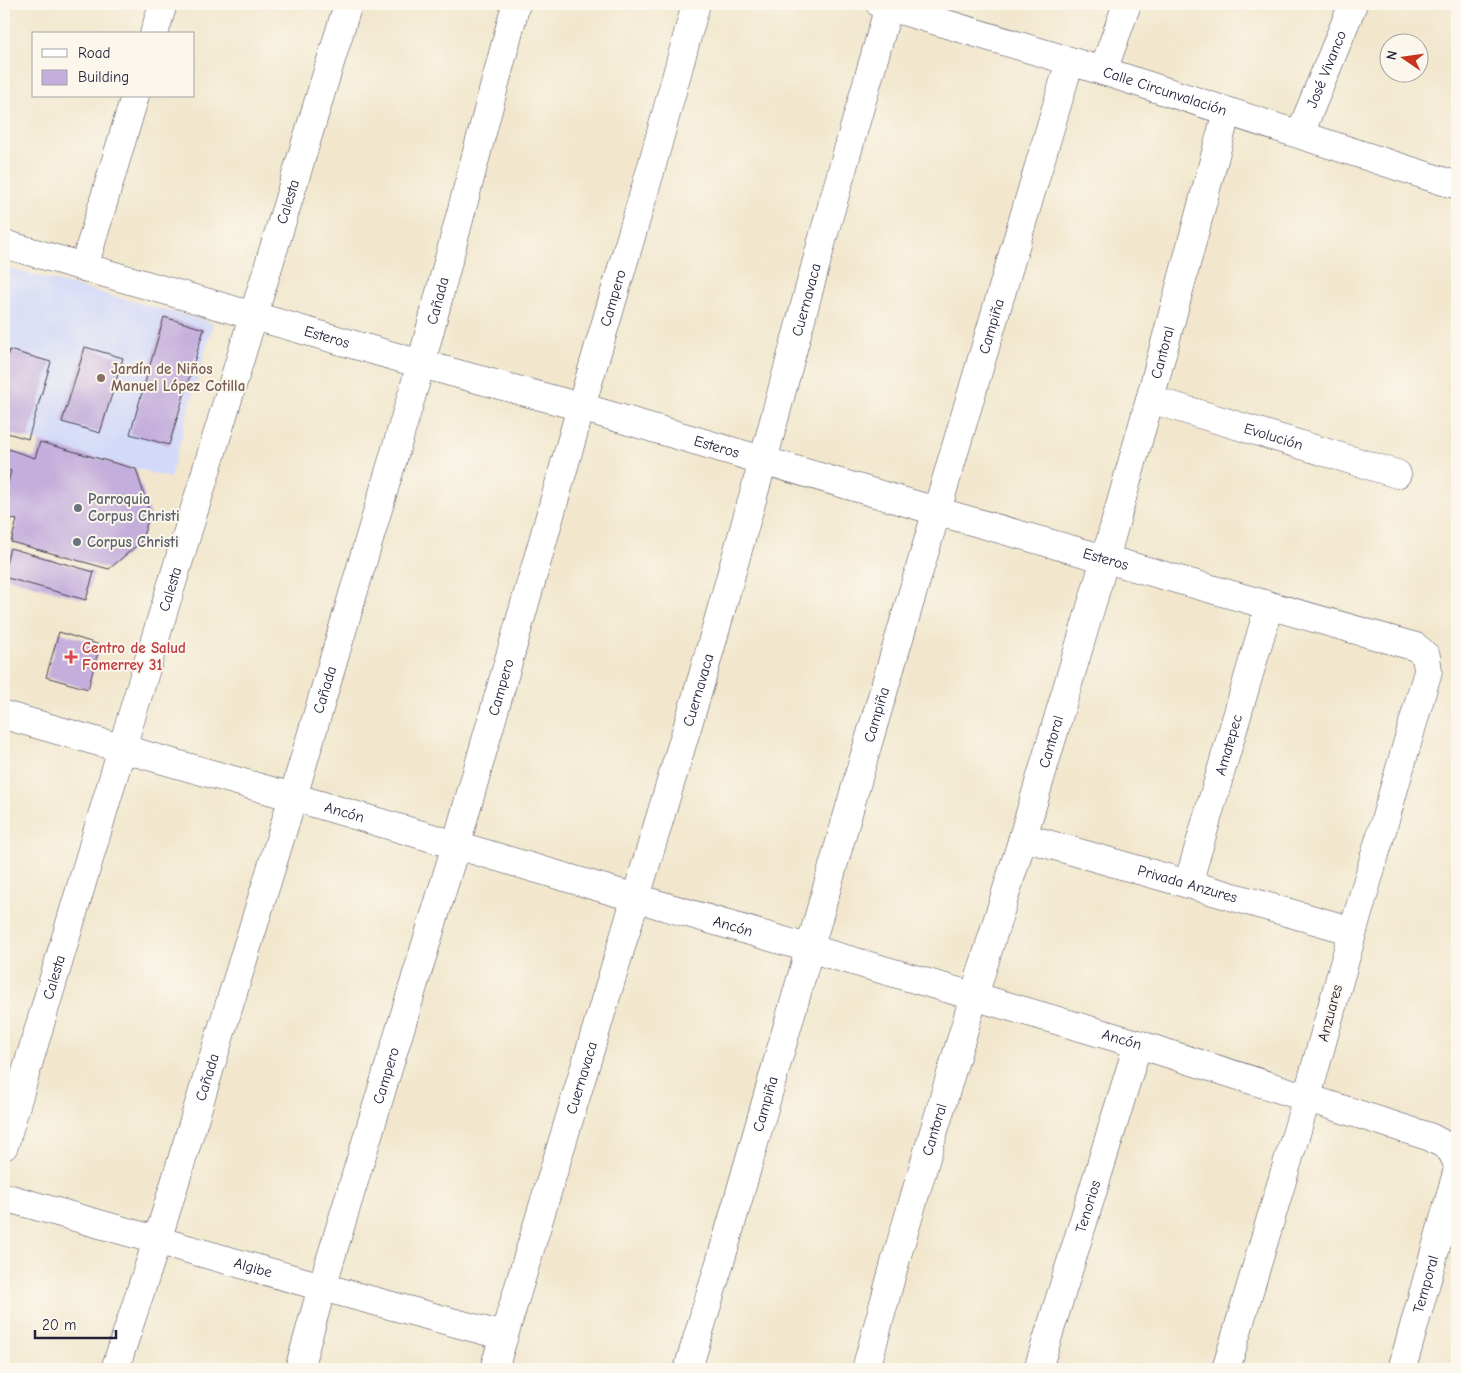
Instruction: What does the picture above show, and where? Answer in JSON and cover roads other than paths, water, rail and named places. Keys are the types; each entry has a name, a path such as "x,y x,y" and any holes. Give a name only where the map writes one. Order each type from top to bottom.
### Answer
{"street":[{"path":"155,32 163,4"},
{"name":"Calesta","path":"4,1146 122,748 348,4"},
{"name":"Cañada","path":"115,1369 157,1241 294,797 421,364 516,4"},
{"name":"Campero","path":"299,1369 322,1287 456,845 696,4"},
{"path":"1103,71 1127,4"},
{"name":"José Vivanco","path":"1300,134 1353,4"},
{"name":"Calle Circunvalación","path":"886,5 1103,71 1455,185"},
{"name":"Cuernavaca","path":"494,1369 702,678 763,461 886,5"},
{"name":"Campiña","path":"688,1369 866,749 1070,61"},
{"path":"84,267 134,98"},
{"name":"Cantoral","path":"866,1369 896,1259 974,996 1024,837 1105,559 1227,111"},
{"name":"Esteros","path":"4,244 581,408 936,512 1416,647 1426,656"},
{"name":"Evolución","path":"1150,399 1397,474"},
{"name":"Amatepec","path":"1188,884 1269,606"},
{"name":"Anzuares","path":"1226,1369 1307,1097 1352,931 1428,671 1426,656"},
{"name":"Ancón","path":"4,715 294,797 1138,1044 1430,1137 1447,1146 1456,1163"},
{"name":"Privada Anzures","path":"1024,837 1352,931"},
{"name":"Tenorios","path":"1038,1369 1138,1044"},
{"name":"Temporal","path":"1402,1369 1456,1163"},
{"name":"Algibe","path":"4,1197 322,1287 504,1336"}],"place":[{"name":"Jardín de Niños Manuel López Cotilla","path":"101,378"},
{"name":"Parroquia Corpus Christi","path":"78,508"},
{"name":"Corpus Christi","path":"77,542"},
{"name":"Centro de Salud Fomerrey 31","path":"71,657"}]}
